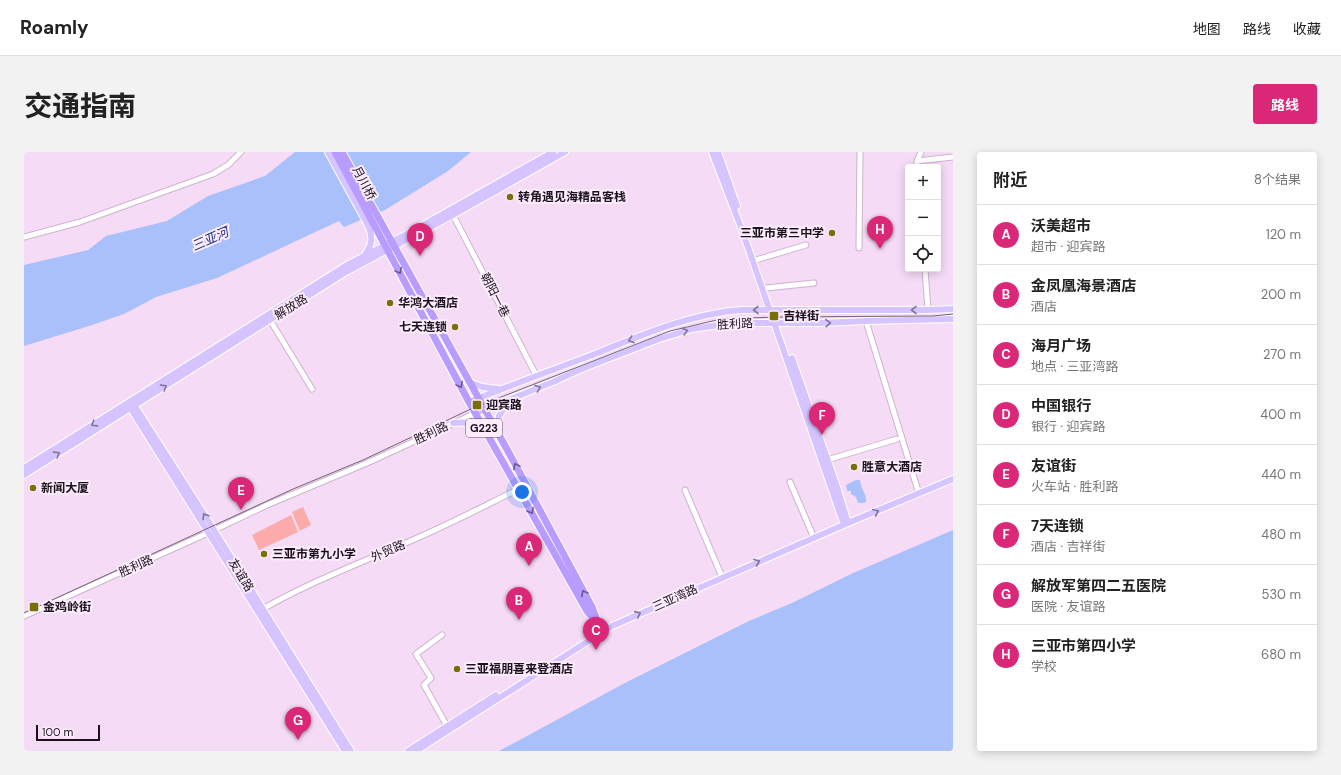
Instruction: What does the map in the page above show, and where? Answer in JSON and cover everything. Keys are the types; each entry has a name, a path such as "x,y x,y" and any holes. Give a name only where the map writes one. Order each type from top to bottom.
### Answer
{"highway":[{"name":"月川桥","path":"335,152 371,225"},
{"name":"月川桥","path":"342,152 393,244"},
{"name":"G223","path":"371,225 386,248 586,612 601,630"},
{"name":"G223","path":"393,244 497,431 592,607 601,630"}],"main road":[{"path":"328,152 371,225 371,243 365,255"},
{"name":"解放路","path":"24,468 270,320 386,248 553,152"},
{"name":"解放路","path":"393,244 454,215 565,152"},
{"path":"712,152 827,460 846,524"},
{"path":"718,152 766,288 772,310"},
{"name":"解放路","path":"24,475 131,404 365,255 386,248"},
{"name":"胜利路","path":"470,402 536,375 687,320 728,311 953,309"},
{"name":"胜利路","path":"476,413 548,384 578,370 692,329 725,324 953,319"},
{"path":"777,323 846,524"},
{"path":"469,382 486,388 503,389"},
{"path":"497,431 499,416 511,399"},
{"name":"友谊路","path":"131,404 345,751"},
{"path":"452,423 472,424 478,426 487,433"},
{"name":"三亚湾路","path":"408,751 601,630 846,524 953,480"},
{"name":"友谊路","path":"260,611 351,751"},
{"name":"三亚湾路","path":"416,751 601,630"}],"street":[{"path":"24,237 80,222 213,174 228,165 241,152"},
{"path":"859,248 860,152"},
{"path":"921,152 917,164 953,157"},
{"name":"朝阳一巷","path":"454,215 536,375"},
{"path":"756,260 806,245"},
{"path":"925,272 928,310"},
{"path":"766,288 814,283"},
{"path":"270,320 312,389"},
{"path":"866,321 919,494"},
{"name":"胜利路","path":"24,616 211,532 267,505 367,463 476,413"},
{"path":"827,460 897,439"},
{"path":"790,482 814,538"},
{"name":"外贸路","path":"260,611 334,574 410,542 519,489"},
{"path":"686,490 722,577"},
{"path":"442,635 416,654 431,678 424,685 447,726"}],"shaded area":[{"path":"303,507 311,525 300,531 292,512"},
{"path":"291,515 298,532 259,550 252,535"}],"water":[{"name":"三亚河","path":"295,152 471,152 448,171 385,210 344,227 339,221 217,278 156,297 124,314 24,346 24,265 88,250 106,236 167,221 208,196 265,176"},
{"path":"856,480 860,480 866,502 858,503 856,497 851,494 851,491 847,491 846,485"},
{"path":"953,530 953,751 499,751 623,684 749,621 792,603 851,574"}],"tram line":[{"path":"24,613 293,489 363,460 473,408 670,331 721,319 777,317 933,316 953,314"}],"place":[{"name":"转角遇见海精品客栈","path":"510,197"},
{"name":"三亚市第三中学","path":"832,233"},
{"name":"三亚市第四小学","path":"880,249"},
{"name":"中国银行","path":"420,256"},
{"name":"华鸿大酒店","path":"390,303"},
{"name":"吉祥街","path":"774,316"},
{"name":"七天连锁","path":"455,327"},
{"name":"迎宾路","path":"477,405"},
{"name":"7天连锁","path":"822,435"},
{"name":"胜意大酒店","path":"854,467"},
{"name":"新闻大厦","path":"33,488"},
{"name":"友谊街","path":"241,510"},
{"name":"三亚市第九小学","path":"264,554"},
{"name":"沃美超市","path":"529,566"},
{"name":"金鸡岭街","path":"34,607"},
{"name":"金凤凰海景酒店","path":"519,620"},
{"name":"海月广场","path":"596,650"},
{"name":"三亚福朋喜来登酒店","path":"457,669"},
{"name":"解放军第四二五医院","path":"298,740"}]}
